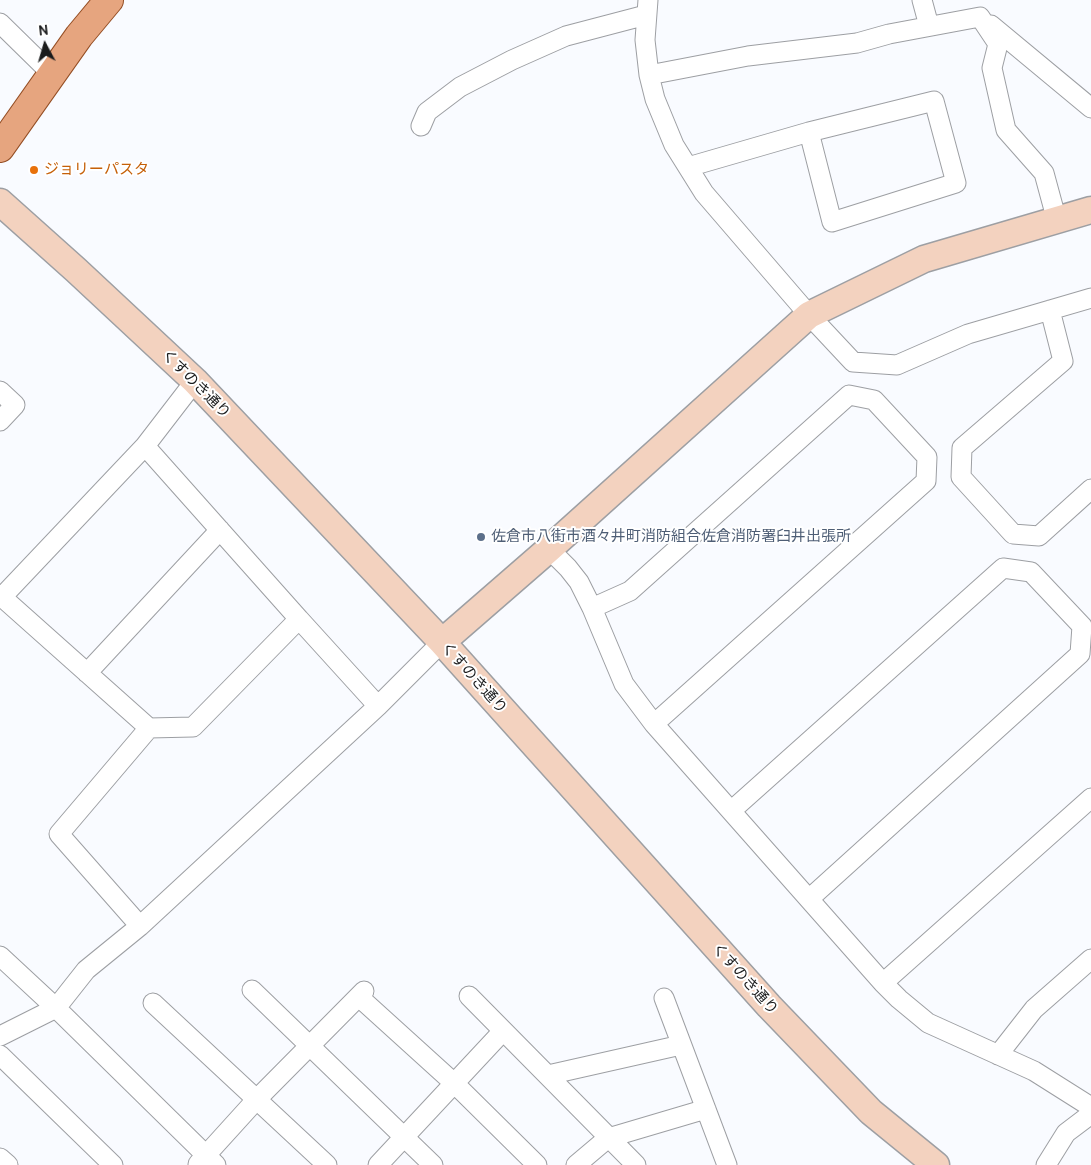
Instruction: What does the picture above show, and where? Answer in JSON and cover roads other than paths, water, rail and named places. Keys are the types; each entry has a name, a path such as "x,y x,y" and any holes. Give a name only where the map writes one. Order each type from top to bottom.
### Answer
{"main road":[{"path":"0,148 79,36 108,0"}],"street":[{"path":"922,0 929,26"},
{"path":"421,126 427,112 460,87 512,60 566,36 647,7 646,40 649,75 655,99 674,145 704,193 809,315 853,362 897,365 968,334 1091,298"},
{"path":"980,17 998,44 992,68 1006,130 1044,173 1057,221"},
{"path":"649,75 748,56 857,43 929,26 980,17 1091,108"},
{"path":"0,23 52,74"},
{"path":"688,167 809,132 934,101 956,183 832,222 809,132"},
{"name":"くすのき通り","path":"0,202 195,381 442,642 769,1006 871,1112 936,1165"},
{"path":"0,1036 56,1008 86,970 140,926 378,706 442,642 549,549 809,315 924,259 1091,210"},
{"path":"1050,310 1063,361 962,448 961,477 1013,534 1039,536 1091,489"},
{"path":"195,381 145,446 2,597 149,728 194,727 299,619"},
{"path":"0,391 15,405 0,421"},
{"path":"592,608 630,591 850,395 874,400 927,457 926,481 654,724"},
{"path":"145,446 378,706"},
{"path":"87,673 220,530"},
{"path":"549,549 579,582 624,684 654,724 898,999 928,1023 1034,1071 1091,1107"},
{"path":"731,811 1003,568 1031,572 1082,626 1080,654 809,899"},
{"path":"140,926 59,834 149,728"},
{"path":"883,983 1091,798"},
{"path":"0,956 56,1008 207,1162 256,1100 361,994 536,1165"},
{"path":"998,1055 1034,1010 1091,959"},
{"path":"252,990 433,1165"},
{"path":"469,996 636,1165"},
{"path":"664,998 727,1165"},
{"path":"154,1003 328,1165"},
{"path":"378,1165 503,1031"},
{"path":"548,1075 681,1045"},
{"path":"0,1055 113,1165"},
{"path":"576,1165 608,1138 706,1109"},
{"path":"1046,1165 1066,1133 1091,1114"},
{"path":"0,1158 8,1165"}],"place":[{"name":"ジョリーパスタ","path":"34,170"},
{"name":"佐倉市八街市酒々井町消防組合佐倉消防署臼井出張所","path":"481,537"}]}
